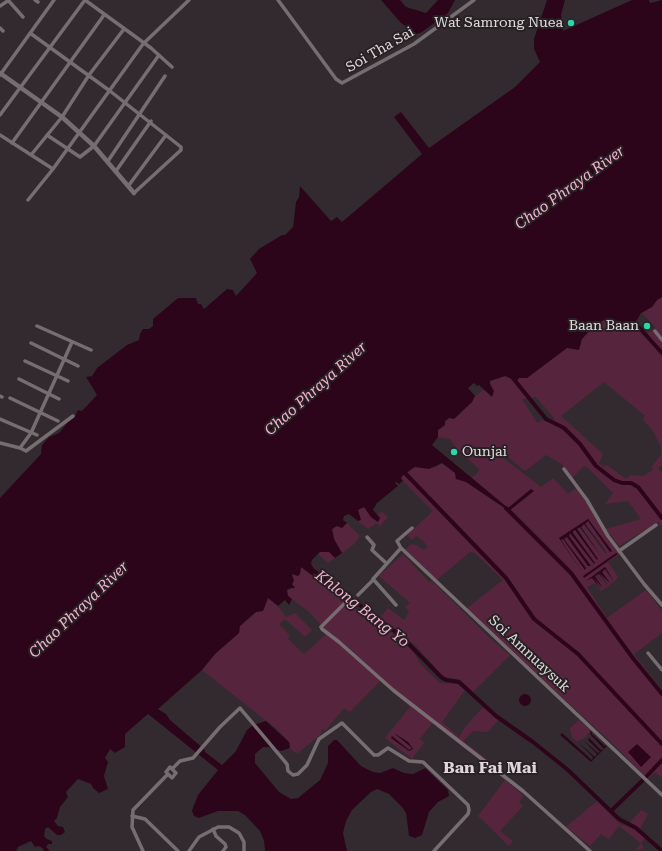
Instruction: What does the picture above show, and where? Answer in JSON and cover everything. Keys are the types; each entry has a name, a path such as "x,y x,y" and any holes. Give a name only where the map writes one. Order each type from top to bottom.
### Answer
{"street":[{"path":"0,6 9,0 22,16"},
{"path":"30,33 151,121 181,147 180,150 134,193 129,185 94,146 62,117 0,74 54,0"},
{"path":"0,115 85,0 172,67"},
{"path":"28,200 53,169 143,44 190,0"},
{"name":"Soi Tha Sai","path":"278,0 336,79 342,83 414,44 474,0"},
{"path":"12,143 104,15"},
{"path":"0,28 3,31"},
{"path":"31,155 62,117 89,76 124,29"},
{"path":"48,135 80,157 94,146 158,56"},
{"path":"108,161 165,76"},
{"path":"116,171 151,121"},
{"path":"0,135 53,169"},
{"path":"129,185 166,135"},
{"path":"37,326 91,350"},
{"path":"655,331 662,340"},
{"path":"20,448 31,433 72,342"},
{"path":"31,343 78,366"},
{"path":"25,361 68,381"},
{"path":"19,379 59,399"},
{"path":"10,398 58,421"},
{"path":"0,443 26,451 73,416"},
{"path":"0,419 37,435"},
{"path":"564,469 587,500 619,551 662,605"},
{"path":"619,551 656,526"},
{"path":"358,595 401,548 397,541 412,528"},
{"path":"367,537 374,545 372,550 386,563"},
{"name":"Soi Amnuaysuk","path":"401,548 662,796"},
{"path":"373,580 396,605"},
{"path":"344,604 321,627 322,629 339,642 393,690 523,791 590,851"},
{"path":"648,653 662,670"},
{"path":"143,851 132,827 132,816 136,805 168,774 172,778 176,773 172,769 180,761 193,758 239,708 246,712 275,751 287,764 293,775 298,774 307,765 319,739 342,724 374,755 378,755 388,748 409,761 423,762 468,805 469,810 434,851"},
{"path":"132,816 145,819 178,851"},
{"path":"189,851 200,837 218,827 229,828 239,833 244,842 244,851"},
{"path":"213,829 216,836 225,844 226,847 223,851"}],"shaded area":[{"path":"662,297 662,351 646,334 656,328 642,313 652,307 657,300"},
{"path":"604,320 621,321 623,326 634,323 662,356 662,465 658,468 662,473 662,526 658,522 619,546 606,529 641,519 628,501 605,504 613,493 587,467 584,466 572,478 562,464 546,455 525,471 501,451 498,454 541,487 553,478 568,494 576,488 589,506 596,520 620,554 608,562 618,577 615,581 601,591 595,583 587,587 607,618 646,590 662,611 662,633 634,654 662,691 662,757 647,774 662,761 662,778 655,772 648,779 613,744 466,609 503,580 475,553 470,552 437,580 405,550 411,544 424,550 428,546 417,536 412,540 407,535 433,511 400,478 415,466 434,468 442,463 455,473 456,479 466,482 509,511 533,491 531,489 508,508 471,479 480,470 458,450 450,439 438,437 438,430 442,428 449,418 454,419 475,396 485,389 492,396 490,381 505,376 509,378 527,378 567,348 582,339 594,326","holes":["604,382 645,416 643,420 653,431 661,447 661,455 652,466 653,470 643,476 631,475 626,479 607,465 604,467 599,463 603,454 561,416","536,397 554,418 553,424 542,420 537,423 522,399","588,519 612,551 610,552 588,521 585,523 606,551 606,555 584,524 581,527 603,557 579,527 576,529 598,561 575,530 573,533 595,563 570,533 569,536 591,566 588,566 567,536 564,539 585,569 563,539 561,540 560,538","605,567 613,581 605,570 602,572 610,583 600,572 599,573 608,584 607,585 599,574 597,574 605,586 596,575 597,580 593,577 602,589 592,578 586,581"]},
{"path":"361,507 367,509 371,517 377,522 380,518 377,515 382,512 388,517 380,526 376,523 368,529 358,521 360,520 358,510"},
{"path":"347,523 360,536 354,544 342,553 334,539 332,528 337,526 342,528"},
{"path":"320,551 329,552 335,558 328,563 317,553"},
{"path":"403,554 429,582 432,581 491,639 510,655 473,692 459,679 444,677 416,646 380,618 388,608 404,620 409,612 405,607 410,603 379,576"},
{"path":"300,567 335,589 342,601 367,615 401,640 413,651 420,664 440,683 457,684 465,690 442,722 459,737 465,727 483,707 499,719 488,732 473,731 463,741 500,769 497,773 432,723 420,739 424,743 412,759 385,738 410,707 380,681 350,712 344,708 325,731 322,729 321,734 298,753 294,752 290,748 290,743 278,730 202,670 215,654 239,633 240,626 256,612 263,611 268,598 276,604 286,617 295,613 312,630 305,637 285,619 279,624 290,636 288,639 304,654 325,635 325,628 309,612 288,596 287,590 295,588 292,583 294,581 292,574 298,576 300,574","holes":["394,733 408,742 413,748 409,751 391,738 392,736 409,750 412,748"]},
{"path":"579,720 591,730 585,738 577,741 572,738 570,728"},
{"path":"505,780 524,796 519,802 523,806 500,831 513,841 509,846 478,816"},
{"path":"597,801 620,824 634,829 646,837 641,843 619,826 609,839 601,834 590,846 566,827"},
{"path":"641,810 648,814 640,829 630,822"},
{"path":"641,843 644,848 635,851"}],"water":[{"path":"381,0 400,0 406,7 426,13 438,0 455,0 448,13 417,34 401,23"},
{"name":"Chao Phraya River","path":"547,0 565,0 561,15 563,31 632,0 649,0 650,3 662,0 662,297 657,300 652,307 641,313 635,323 622,326 621,321 604,320 594,326 582,339 579,350 567,348 527,378 519,378 517,381 505,376 490,381 494,391 492,397 479,385 477,386 474,383 468,388 475,396 472,402 454,419 449,418 445,421 445,425 438,430 438,437 432,445 508,508 531,489 534,491 509,511 466,482 456,479 455,473 442,463 429,469 415,467 403,475 401,478 403,481 399,484 396,482 395,483 398,486 377,503 373,510 380,518 378,522 371,517 364,507 358,510 361,520 358,521 349,514 344,516 343,520 347,523 342,528 337,526 332,529 334,539 342,553 335,558 329,552 320,552 312,560 311,564 314,569 313,576 301,567 300,574 298,576 292,574 294,581 292,584 295,588 287,590 288,596 292,599 289,605 285,600 278,606 268,598 263,611 256,612 240,626 239,633 215,654 202,670 158,709 166,714 170,720 204,749 205,752 222,765 236,751 247,730 253,725 266,721 289,742 290,748 281,751 269,747 263,747 255,754 255,763 279,792 291,799 298,798 320,780 328,763 328,746 334,740 337,740 361,766 373,772 380,773 393,768 404,773 413,774 425,768 448,790 449,796 438,802 429,812 422,835 415,838 409,836 406,813 402,807 389,794 377,789 371,792 352,810 346,821 343,833 347,851 265,851 264,841 260,831 245,815 238,811 218,811 199,818 194,816 192,811 198,795 218,770 148,714 125,734 125,747 115,753 110,749 105,758 108,762 104,776 108,789 99,793 91,784 78,779 66,792 68,797 60,807 57,818 54,821 58,826 63,827 65,832 61,835 57,835 48,827 45,829 44,836 52,841 52,844 48,844 45,849 38,846 35,847 31,841 18,847 16,851 0,851 0,498 41,454 42,445 49,437 59,433 68,422 74,418 78,410 82,411 97,395 86,377 92,376 97,368 127,345 139,340 143,329 149,329 153,326 153,319 178,298 196,298 198,304 201,304 204,309 227,289 233,290 236,296 257,273 250,259 259,249 282,235 285,235 293,227 296,202 299,197 300,186 331,221 337,217 342,222 422,154 394,117 401,112 429,148 515,87 540,62 534,49 534,39"},
{"path":"588,519 612,551 610,552 588,521 585,524 608,555 584,524 581,527 602,558 580,527 577,529 598,559 597,560 575,530 573,531 595,563 594,564 570,533 569,536 591,566 588,566 567,537 564,539 586,568 585,570 563,539 561,540 582,572 559,538"},
{"path":"616,553 618,554 584,578 583,576"},
{"path":"605,567 614,581 605,569 602,572 610,583 599,573 607,585 599,574 595,576 603,588 593,577 601,589 592,578 586,581"},
{"path":"523,694 527,694 531,700 527,706 523,706 519,702 519,698"},
{"path":"591,730 592,734 605,746 607,746 604,749 590,734"},
{"path":"394,733 408,742 413,749 409,751 391,738 392,736 409,750 412,748"},
{"path":"562,733 592,760 593,757 578,742 595,757 597,754 583,740 598,753 600,752 588,740 589,738 601,750 604,749 591,762 560,735"},
{"path":"637,744 651,757 641,767 628,752"}],"waterway":[{"path":"635,323 662,353"},
{"path":"512,377 546,419 564,428 580,444 596,466 614,480 622,483 631,483 638,487 662,518"},
{"path":"403,471 506,578 534,619 578,654 662,744"},
{"path":"506,508 571,573 632,657 662,694"},
{"name":"Khlong Bang Yo","path":"310,568 401,636 441,677 446,680 459,682 496,716 533,742 568,770 619,819 636,828 662,851"},
{"path":"646,777 662,760"},
{"path":"612,810 643,780"}],"place":[{"name":"Wat Samrong Nuea","path":"571,23"},
{"name":"Baan Baan","path":"647,326"},
{"name":"Ounjai","path":"454,452"}],"district":[{"name":"Ban Fai Mai","path":"490,768"}]}
